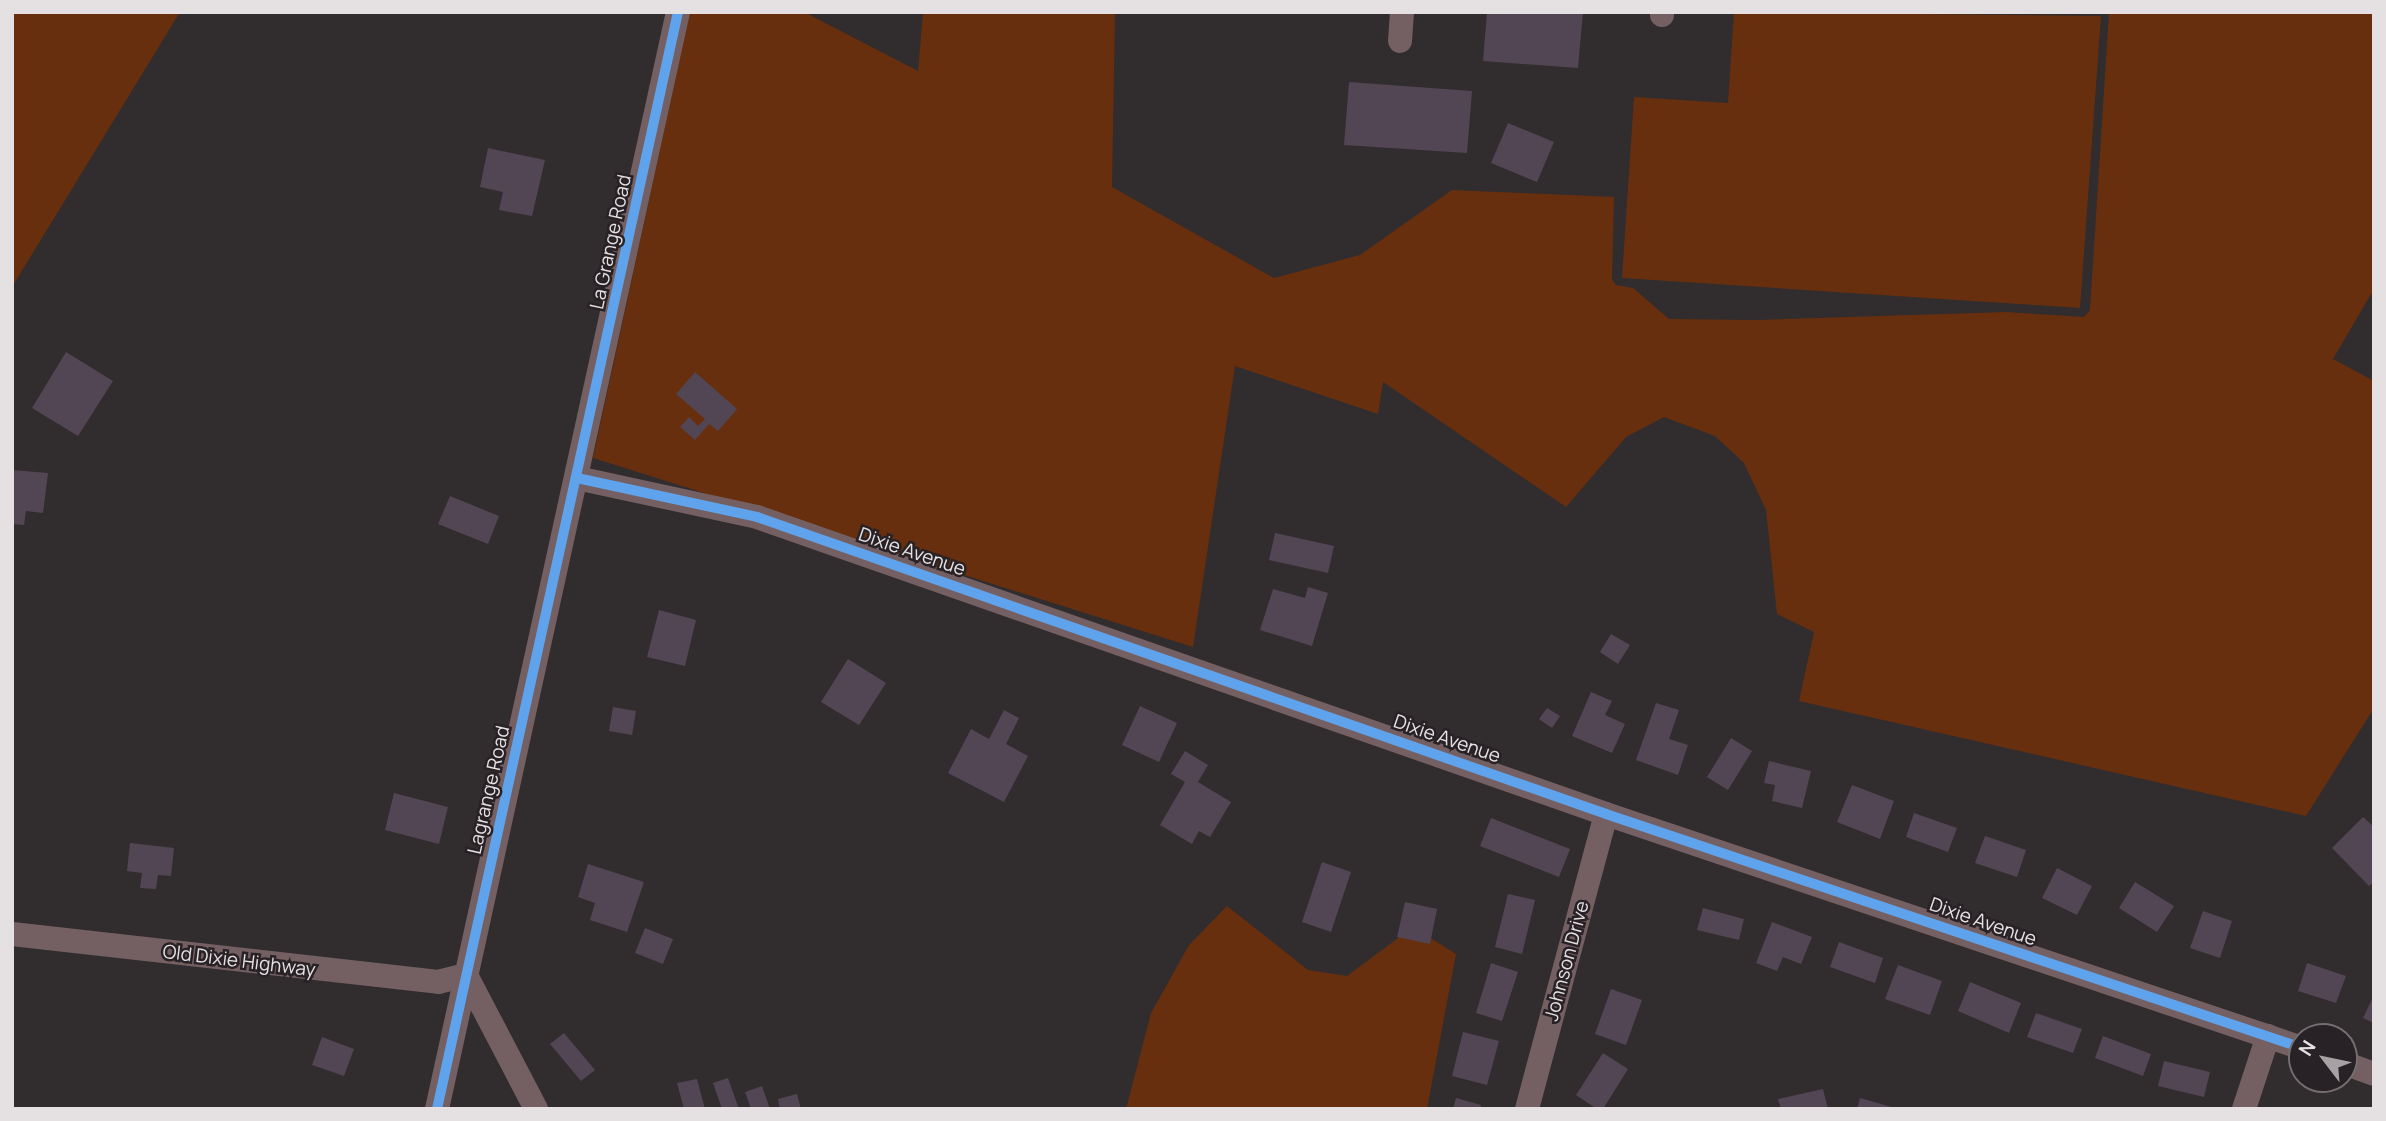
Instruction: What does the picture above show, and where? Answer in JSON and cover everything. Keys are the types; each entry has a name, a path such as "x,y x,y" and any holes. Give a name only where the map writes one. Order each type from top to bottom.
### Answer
{"street":[{"name":"La Grange Road","path":"577,478 678,12"},
{"path":"1400,41 1402,12"},
{"name":"Dixie Avenue","path":"577,478 757,517 1606,814 2288,1043"},
{"name":"Lagrange Road","path":"437,1109 577,478"},
{"name":"Johnson Drive","path":"1527,1109 1606,814"},
{"name":"Old Dixie Highway","path":"12,934 438,982 466,975"},
{"path":"466,975 541,1107"},
{"path":"2244,1109 2268,1036"}],"shaded area":[{"path":"12,12 180,12 12,287"},
{"path":"690,12 804,12 918,71 923,12 1115,12 1112,187 1274,278 1360,255 1452,190 1614,197 1612,279 1616,285 1633,288 1669,319 1757,320 2006,312 2084,317 2090,310 2109,12 2374,12 2374,289 2333,359 2374,381 2374,708 2306,816 1799,701 1814,632 1777,614 1766,510 1744,463 1715,436 1664,417 1626,437 1566,507 1383,382 1378,414 1235,366 1193,647 593,458"},
{"path":"1734,12 2101,16 2080,308 1622,278 1634,97 1728,103"},
{"path":"1227,906 1308,970 1347,976 1413,927 1456,954 1427,1109 1126,1109 1151,1013 1189,945"}],"building":[{"path":"1487,12 1583,12 1578,68 1483,61"},
{"path":"1349,82 1472,91 1467,153 1344,145"},
{"path":"1508,123 1554,142 1537,182 1491,163"},
{"path":"488,148 545,160 532,216 499,210 503,192 480,187"},
{"path":"66,352 113,381 78,436 32,408"},
{"path":"695,372 737,409 718,431 709,424 695,440 680,427 689,417 698,426 705,419 676,394"},
{"path":"12,470 48,473 43,513 26,511 24,525 12,524"},
{"path":"450,496 499,516 488,544 438,524"},
{"path":"1275,533 1334,546 1328,573 1269,560"},
{"path":"1308,587 1328,593 1312,646 1260,630 1273,589 1305,598"},
{"path":"659,610 696,620 685,666 647,657"},
{"path":"1611,634 1630,645 1618,664 1600,652"},
{"path":"848,659 886,683 859,725 821,702"},
{"path":"1591,692 1612,701 1605,715 1625,724 1612,753 1572,736"},
{"path":"1656,703 1679,710 1669,739 1688,745 1678,775 1636,760"},
{"path":"1140,706 1177,723 1159,762 1122,745"},
{"path":"613,707 636,711 632,735 609,731"},
{"path":"1547,708 1560,716 1552,728 1539,719"},
{"path":"1004,710 1019,718 1006,744 1028,756 1004,802 948,773 971,729 989,739"},
{"path":"1731,738 1752,751 1728,790 1707,777"},
{"path":"1185,751 1208,765 1198,782 1231,802 1210,837 1199,831 1192,844 1160,825 1185,782 1171,774"},
{"path":"1769,761 1811,771 1802,808 1772,801 1775,785 1764,783"},
{"path":"1852,785 1894,801 1880,839 1837,822"},
{"path":"394,793 448,807 439,844 385,830"},
{"path":"1914,813 1957,828 1948,852 1906,837"},
{"path":"2363,817 2374,827 2374,882 2369,886 2332,848"},
{"path":"1491,818 1570,849 1559,877 1480,846"},
{"path":"1985,836 2026,850 2017,877 1975,863"},
{"path":"130,843 174,848 171,876 158,875 156,889 140,888 142,873 127,871"},
{"path":"1322,862 1351,872 1331,932 1302,922"},
{"path":"588,864 644,882 627,932 590,920 595,903 578,897"},
{"path":"2057,868 2092,886 2077,915 2042,898"},
{"path":"2135,882 2174,906 2157,932 2119,908"},
{"path":"1508,894 1535,900 1522,954 1495,947"},
{"path":"1405,902 1437,909 1430,944 1397,937"},
{"path":"1703,908 1744,919 1739,940 1697,930"},
{"path":"2203,911 2232,921 2220,958 2190,948"},
{"path":"1772,922 1812,937 1801,964 1783,957 1777,971 1756,963"},
{"path":"645,928 673,939 663,964 635,953"},
{"path":"1839,942 1883,958 1875,983 1830,967"},
{"path":"1491,963 1518,972 1502,1021 1476,1013"},
{"path":"2307,963 2346,976 2336,1003 2298,991"},
{"path":"1898,965 1942,981 1930,1015 1885,999"},
{"path":"1970,982 2021,1003 2009,1033 1958,1011"},
{"path":"1611,989 1642,1000 1626,1045 1595,1034"},
{"path":"2374,995 2374,1023 2363,1018"},
{"path":"2036,1013 2082,1029 2073,1053 2027,1037"},
{"path":"1463,1032 1499,1041 1487,1085 1452,1076"},
{"path":"564,1033 595,1070 581,1081 550,1044"},
{"path":"2103,1036 2151,1054 2143,1076 2095,1058"},
{"path":"322,1037 354,1049 344,1076 312,1065"},
{"path":"1603,1053 1628,1069 1603,1109 1597,1109 1576,1095"},
{"path":"2164,1061 2210,1072 2204,1097 2158,1086"},
{"path":"728,1078 739,1109 722,1109 713,1083"},
{"path":"697,1079 705,1109 684,1109 677,1083"},
{"path":"762,1086 770,1109 751,1109 745,1092"},
{"path":"1823,1089 1828,1109 1781,1109 1778,1099"},
{"path":"797,1094 801,1109 780,1109 778,1099"},
{"path":"1456,1098 1481,1105 1480,1109 1453,1109"},
{"path":"1860,1098 1895,1108 1895,1109 1857,1109"}],"cycle path":[{"path":"437,1109 678,12"},
{"path":"577,478 757,517 1606,814 2288,1043"}]}
